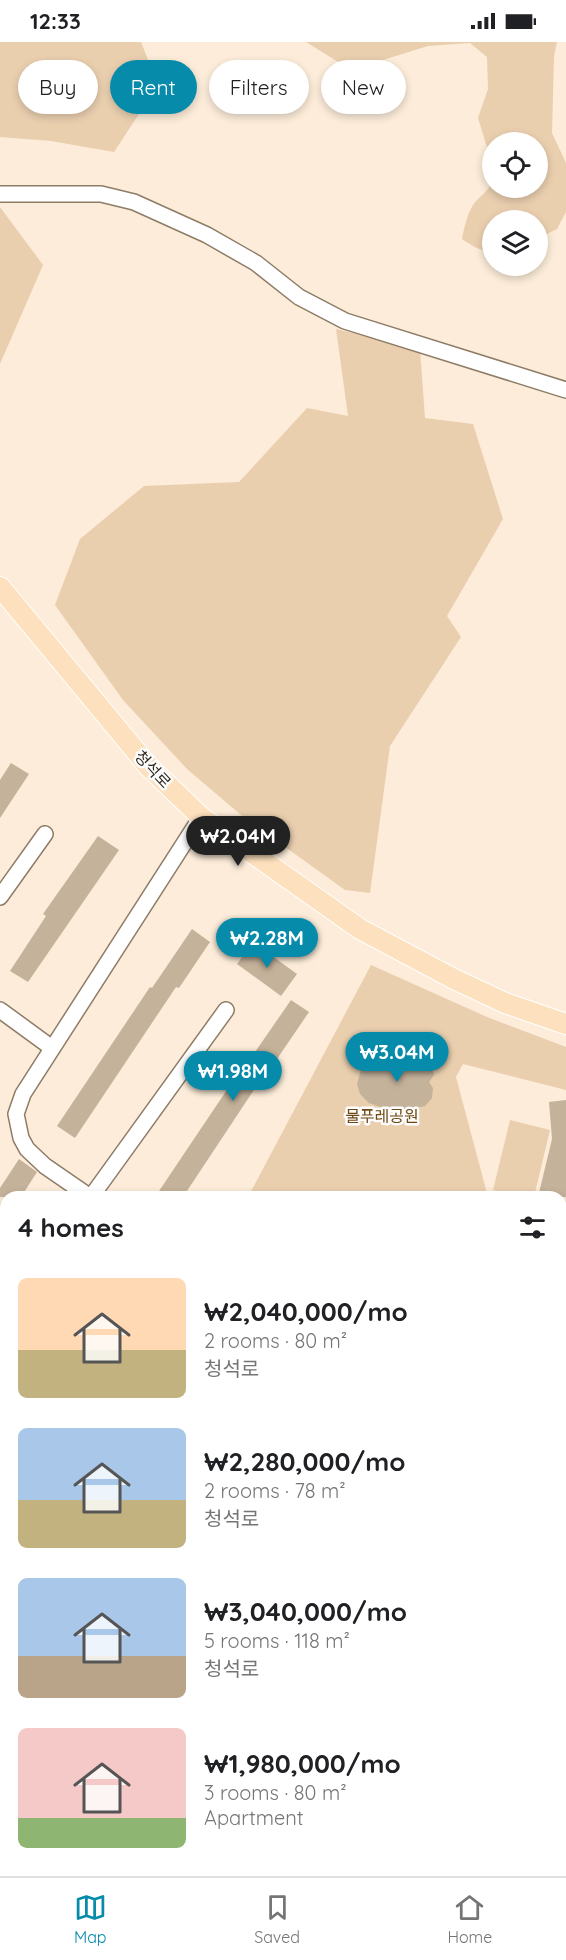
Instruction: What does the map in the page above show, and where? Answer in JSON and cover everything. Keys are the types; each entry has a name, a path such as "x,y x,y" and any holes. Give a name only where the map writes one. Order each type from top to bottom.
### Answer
{"main road":[{"name":"청석로","path":"0,588 149,766 201,817 360,929 505,1004 566,1024"}],"street":[{"path":"0,194 101,194 134,202 207,235 256,263 299,297 345,321 566,390"},
{"path":"81,1191 45,1166 27,1149 21,1138 16,1114 23,1094 201,817"},
{"path":"0,897 45,834"},
{"path":"0,1010 52,1048"},
{"path":"94,1191 226,1010"}],"green space":[{"path":"0,42 141,42 148,60 110,60 110,114 139,114 114,152 51,141 0,137"},
{"path":"306,42 557,42 554,56 552,133 566,163 566,212 557,229 548,234 548,210 482,210 482,250 462,239 471,209 482,195 482,198 548,198 548,132 482,132 478,118 488,89 487,57 470,43 428,46 383,60 335,60"},
{"path":"0,207 43,265 0,364"},
{"path":"336,329 420,349 425,418 473,424 503,519 447,616 461,637 390,746 370,893 345,890 241,815 187,769 123,700 55,605 80,539 144,486 239,482 307,408 348,416"},
{"name":"물푸레공원","path":"371,965 487,1017 566,1047 566,1090 463,1064 456,1077 486,1191 251,1191"},
{"path":"510,1120 550,1130 535,1191 493,1190"}],"building":[{"path":"11,763 29,774 0,818 0,780"},
{"path":"98,836 119,850 28,982 10,971 46,916 43,914"},
{"path":"192,929 210,942 179,988 176,987 75,1138 57,1126 150,987 152,988"},
{"path":"253,942 297,974 281,996 237,964"},
{"path":"291,1000 309,1012 277,1059 275,1058 187,1191 159,1191 251,1054 253,1055"},
{"path":"404,1056 423,1059 432,1066 434,1075 429,1082 433,1088 432,1098 425,1106 408,1110 386,1109 369,1103 360,1094 357,1084 362,1066 368,1061"},
{"path":"566,1100 566,1191 539,1191 552,1139 549,1102"},
{"path":"19,1159 37,1172 25,1191 0,1191"}]}
